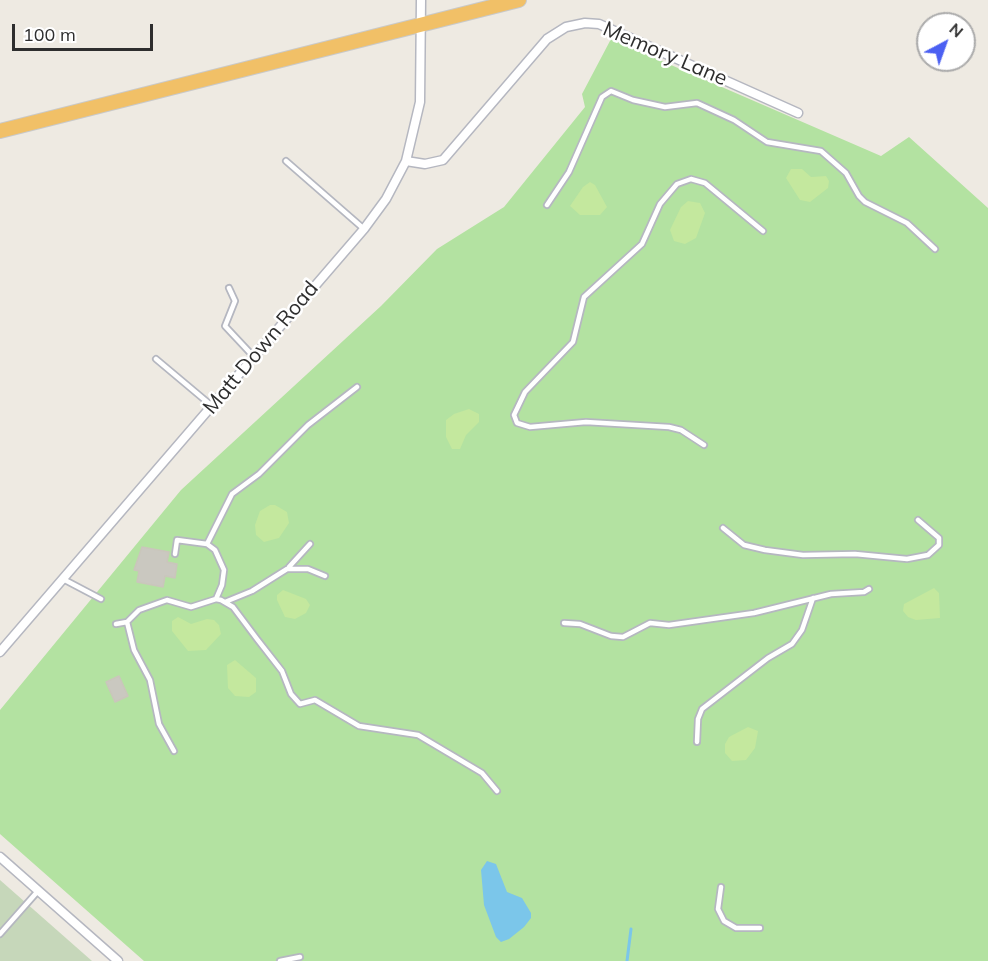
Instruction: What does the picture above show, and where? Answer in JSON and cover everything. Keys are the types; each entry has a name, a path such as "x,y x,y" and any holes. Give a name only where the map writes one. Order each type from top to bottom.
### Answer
{"highway":[{"path":"0,131 519,0"}],"street":[{"name":"Matt Down Road","path":"0,652 364,229 386,199 406,161 420,102 421,0"},
{"name":"Memory Lane","path":"406,161 425,164 443,159 547,39 566,27 585,23 600,24 798,112"},
{"path":"0,857 118,961"}],"lane":[{"path":"547,205 564,181 579,152 602,97 611,90 633,100 665,107 697,102 734,120 767,142 821,151 846,173 865,202 907,223 935,249"},
{"path":"286,161 364,229"},
{"path":"704,445 669,427 579,422 530,427 517,423 514,416 525,392 573,342 584,297 642,244 660,204 677,184 691,179 705,183 763,231"},
{"path":"229,288 235,301 225,326 254,357"},
{"path":"156,359 212,406"},
{"path":"207,544 232,494 260,474 308,425 357,387"},
{"path":"723,528 744,544 765,550 803,555 855,554 907,559 928,555 939,545 939,538 918,520"},
{"path":"175,554 177,540 207,544 220,556 224,570 222,585 216,599"},
{"path":"225,602 252,591 286,569 310,544"},
{"path":"286,569 308,569 325,576"},
{"path":"63,579 101,599"},
{"path":"564,623 580,624 611,636 623,637 650,623 663,625 754,613 813,598 864,592 868,589"},
{"path":"697,742 698,719 702,710 768,658 792,644 802,630 813,598"},
{"path":"116,624 127,622 139,610 167,600 191,607 216,599 225,602 236,611 282,671 287,687 300,704 315,700 359,726 418,735 482,772 497,791"},
{"path":"127,622 134,650 150,680 159,724 174,752"},
{"path":"722,887 718,902 723,921 736,928 760,928"},
{"path":"0,934 38,891"},
{"path":"280,961 300,957"}],"green space":[{"path":"611,39 881,156 909,137 988,208 988,961 144,961 0,834 0,710 181,490 381,306 437,249 504,207 585,107 582,94"},
{"path":"791,169 802,169 811,177 826,176 829,181 828,188 810,202 800,200 786,178"},
{"path":"590,182 595,185 607,207 600,215 580,215 570,206 583,187"},
{"path":"688,201 700,203 705,213 696,238 685,244 674,241 670,230 681,207"},
{"path":"469,409 479,414 479,422 466,435 460,449 452,449 446,437 446,420 454,414"},
{"path":"270,505 275,505 287,512 289,523 279,538 264,542 256,535 255,525 260,511"},
{"path":"934,588 939,593 940,618 916,620 908,617 903,611 904,604"},
{"path":"283,590 306,599 310,605 306,613 295,619 285,617 277,600 277,595"},
{"path":"178,617 191,624 207,619 214,620 219,625 221,634 206,650 188,651 172,631 172,621"},
{"path":"235,660 256,678 256,692 249,697 235,696 228,688 227,665"},
{"path":"748,727 758,731 755,748 746,760 732,761 725,753 725,744 729,737"},
{"path":"0,880 92,961 0,961"}],"water":[{"path":"487,861 496,864 507,892 522,898 531,913 531,918 524,927 509,939 501,942 496,937 484,905 481,870"}],"building":[{"path":"142,547 169,552 167,562 177,564 175,578 165,576 163,587 137,582 139,571 134,570"},
{"path":"119,676 128,696 115,702 106,682"}],"waterway":[{"path":"627,961 631,929"}]}
